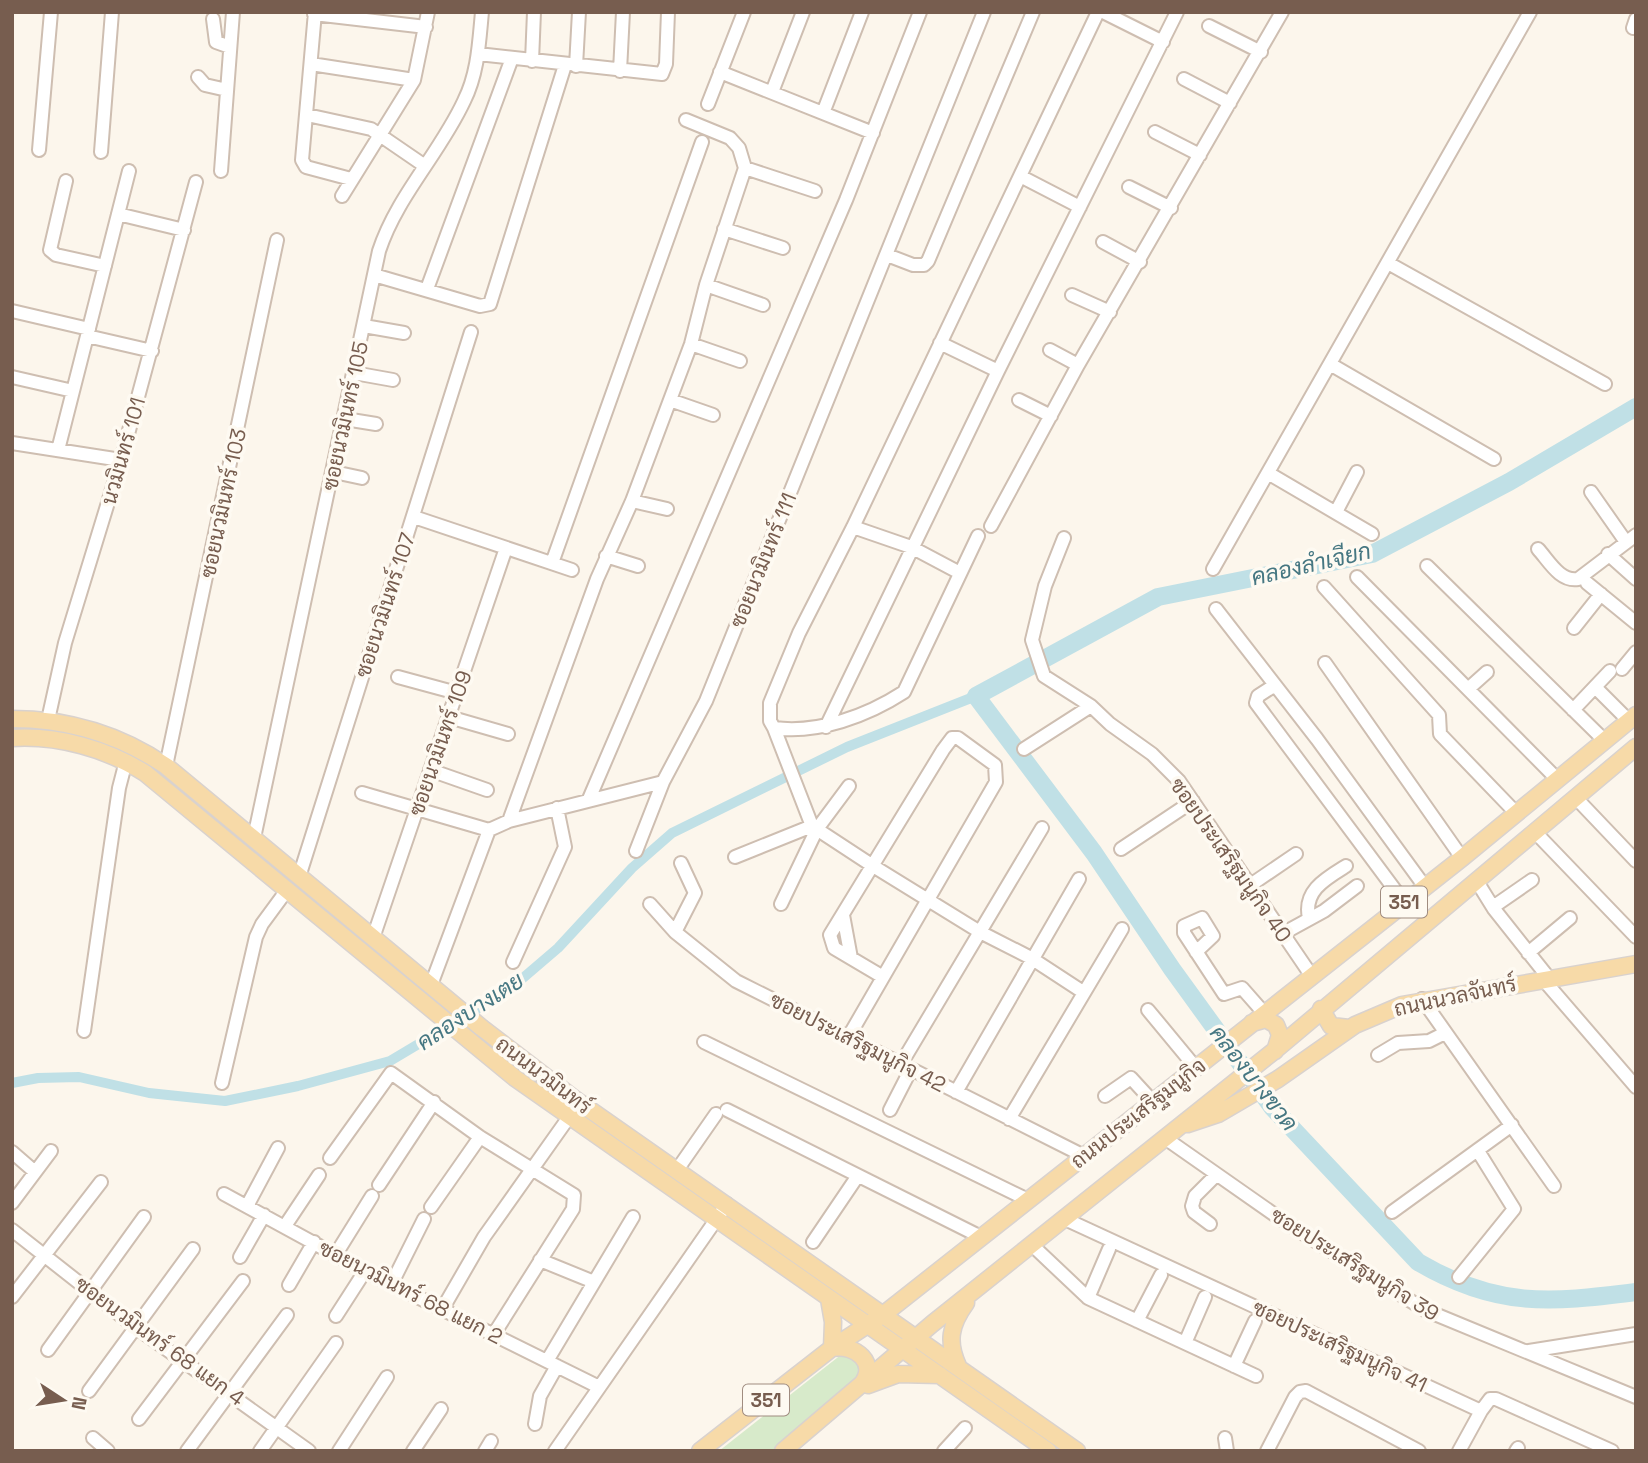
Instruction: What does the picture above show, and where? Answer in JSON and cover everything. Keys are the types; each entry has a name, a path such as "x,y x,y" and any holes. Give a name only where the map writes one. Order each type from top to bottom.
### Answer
{"main road":[{"name":"ถนนประเสริฐมนูกิจ","path":"700,1451 832,1348 884,1314 1201,1065 1517,814 1632,718"},
{"name":"ถนนนวมินทร์","path":"12,719 48,720 113,736 166,766 461,1011 576,1100 917,1336 1077,1451"},
{"name":"ถนนนวมินทร์","path":"12,738 62,742 126,761 165,788 466,1040 569,1117 829,1299 904,1348 1040,1449"},
{"name":"ถนนประเสริฐมนูกิจ","path":"783,1451 917,1336 1275,1051 1321,1009 1636,747"},
{"path":"1558,780 1576,798"},
{"name":"ถนนนวลจันทร์","path":"1179,1126 1199,1122 1236,1104 1278,1079 1349,1028 1379,1014 1422,999 1636,964"},
{"path":"1321,1009 1331,1026 1349,1028"},
{"path":"1245,1029 1266,1019 1276,1025 1280,1041 1275,1051"},
{"path":"958,1367 950,1350 950,1337 954,1323 973,1293"},
{"path":"829,1299 833,1322 832,1348 852,1348 863,1354 868,1366 866,1379 858,1389"},
{"path":"858,1389 898,1374 940,1375"}],"street":[{"path":"39,150 51,12"},
{"path":"102,152 112,12"},
{"path":"221,171 233,12"},
{"path":"342,196 414,80 428,12"},
{"name":"ซอยนวมินทร์ 105","path":"254,838 383,238 464,102 478,54 482,12"},
{"path":"532,61 534,12"},
{"path":"374,275 480,306 490,304 571,65 579,12"},
{"path":"620,71 623,12"},
{"path":"478,54 659,75 664,71 668,12"},
{"path":"708,104 744,12"},
{"path":"772,92 803,12"},
{"path":"823,113 862,12"},
{"path":"589,799 685,581 873,133 920,12"},
{"name":"ซอยนวมินทร์ 111","path":"636,851 663,782 706,701 984,12"},
{"path":"887,255 913,265 924,265 928,261 1033,12"},
{"path":"1083,992 1031,958 981,932 873,866 814,827 770,721 771,703 799,633 853,527 1101,12 1163,42"},
{"path":"826,727 911,547 1177,12"},
{"path":"991,526 1079,365 1282,12"},
{"path":"1213,569 1530,12"},
{"path":"351,179 303,164 314,13 426,27"},
{"path":"213,19 216,42 230,47"},
{"path":"1209,26 1261,52"},
{"path":"427,289 512,58"},
{"path":"311,64 414,80"},
{"path":"720,72 873,133"},
{"path":"198,77 205,85 227,90"},
{"path":"1184,79 1230,103"},
{"path":"307,114 379,133 425,166"},
{"path":"509,821 606,556 632,501 691,344 706,285 745,168 739,148 730,138 686,120"},
{"path":"1155,132 1200,155"},
{"path":"552,563 702,142"},
{"path":"745,168 815,191"},
{"path":"58,450 129,171"},
{"path":"1020,176 1080,207"},
{"path":"66,180 50,250 56,255 105,266"},
{"name":"นวมินทร์ 101","path":"48,720 65,643 152,351 196,182"},
{"path":"1129,187 1171,208"},
{"path":"118,214 184,230"},
{"path":"724,229 783,248"},
{"name":"ซอยนวมินทร์ 103","path":"166,766 277,240"},
{"path":"1103,242 1140,262"},
{"path":"1388,263 1605,384"},
{"path":"706,285 763,305"},
{"path":"1072,295 1110,312"},
{"path":"12,311 152,351"},
{"path":"364,326 404,333"},
{"name":"ซอยนวมินทร์ 107","path":"299,877 471,332"},
{"path":"940,343 998,371"},
{"path":"691,344 740,361"},
{"path":"1049,350 1079,365"},
{"path":"1330,364 1494,459"},
{"path":"354,373 393,380"},
{"path":"12,377 73,391"},
{"path":"670,400 713,415"},
{"path":"1020,400 1051,416"},
{"path":"345,419 376,424"},
{"path":"12,443 121,460"},
{"path":"334,472 362,478"},
{"path":"1336,512 1357,472"},
{"path":"1268,473 1372,534"},
{"path":"1538,549 1563,578 1572,580 1578,579 1631,538 1591,492"},
{"path":"632,501 667,509"},
{"path":"414,517 572,570"},
{"path":"853,527 911,547 960,573"},
{"path":"774,728 795,731 826,727 904,692 937,629 978,536"},
{"name":"ซอยประเสริฐมนูกิจ 40","path":"1064,538 1045,586 1032,640 1044,676 1091,706 1152,754 1179,781 1311,975"},
{"name":"ซอยนวมินทร์ 109","path":"373,938 506,548"},
{"path":"1608,554 1636,579"},
{"path":"606,556 638,566"},
{"path":"1427,566 1605,741"},
{"path":"1357,577 1558,780"},
{"path":"1587,583 1636,623"},
{"path":"1324,587 1439,715 1440,734 1517,814"},
{"path":"1574,628 1601,594"},
{"path":"1216,610 1275,685 1424,887"},
{"path":"1573,710 1636,652"},
{"path":"1325,663 1462,858"},
{"path":"1468,689 1487,672"},
{"path":"398,677 457,693"},
{"path":"1275,685 1258,696 1256,703 1404,902"},
{"path":"1595,687 1632,718"},
{"path":"1024,749 1091,706"},
{"path":"449,717 508,734"},
{"path":"849,1036 929,898 998,777 995,765 966,741 952,737 947,744 830,935 831,942 851,958 883,977"},
{"path":"84,1031 119,788 126,761"},
{"path":"430,770 487,790"},
{"path":"362,793 489,830 509,821 663,782"},
{"path":"781,904 814,827 849,786"},
{"path":"1576,798 1636,861"},
{"path":"1121,849 1193,801"},
{"path":"513,962 565,847 557,808"},
{"path":"734,857 814,827"},
{"path":"890,1110 906,1066 1042,828"},
{"path":"431,985 489,830"},
{"path":"1535,832 1636,937"},
{"path":"1250,886 1296,854"},
{"path":"676,932 695,893 681,863"},
{"path":"1308,918 1306,907 1310,895 1321,882 1346,866"},
{"path":"956,1092 1031,958 1079,880"},
{"path":"1476,880 1545,978 1636,1087"},
{"path":"1493,907 1532,880"},
{"path":"1282,934 1357,886"},
{"path":"222,1083 256,937 262,924 287,890"},
{"name":"ซอยประเสริฐมนูกิจ 42","path":"650,904 676,932 736,981 1084,1156"},
{"path":"842,915 851,958"},
{"path":"1528,953 1570,918"},
{"path":"1009,1119 1122,929"},
{"path":"1196,952 1224,994 1242,988 1264,1013"},
{"path":"1422,999 1554,1186"},
{"path":"1148,1010 1201,1065"},
{"path":"1378,1055 1398,1043 1429,1041 1446,1033"},
{"path":"704,1042 1028,1200"},
{"path":"330,1158 386,1076 395,1074 480,1136 574,1195 573,1209 494,1334"},
{"path":"1105,1096 1131,1078 1153,1102"},
{"path":"379,1185 434,1102"},
{"path":"677,1170 721,1112 981,1237"},
{"path":"443,1308 484,1237 569,1117"},
{"path":"1392,1212 1512,1125"},
{"path":"392,1283 428,1213 480,1136"},
{"name":"ซอยประเสริฐมนูกิจ 39","path":"1165,1138 1296,1229 1425,1310 1636,1396"},
{"path":"247,1206 278,1148"},
{"path":"1459,1277 1514,1209 1478,1151"},
{"path":"12,1152 35,1171"},
{"path":"12,1203 51,1152"},
{"path":"285,1226 319,1175"},
{"path":"1210,1224 1194,1212 1192,1206 1195,1196 1216,1175"},
{"path":"813,1242 857,1177"},
{"path":"12,1297 101,1182"},
{"name":"ซอยนวมินทร์ 68 แยก 2","path":"224,1194 365,1271 599,1387"},
{"path":"336,1254 373,1196"},
{"path":"555,1451 727,1204"},
{"path":"240,1257 264,1215"},
{"path":"47,1350 144,1217"},
{"path":"535,1424 540,1396 552,1363 594,1282 633,1217"},
{"name":"ซอยประเสริฐมนูกิจ 41","path":"1065,1219 1481,1411"},
{"name":"ซอยนวมินทร์ 68 แยก 4","path":"12,1230 134,1326 309,1451"},
{"path":"289,1285 313,1242"},
{"path":"1032,1245 1088,1298 1256,1377"},
{"path":"89,1391 192,1249"},
{"path":"1088,1298 1109,1249"},
{"path":"540,1260 594,1282"},
{"path":"337,1316 365,1271"},
{"path":"1137,1321 1161,1275"},
{"path":"139,1419 243,1280"},
{"path":"1185,1343 1205,1297"},
{"path":"187,1451 287,1315"},
{"path":"1234,1366 1255,1321"},
{"path":"1527,1352 1636,1334"},
{"path":"260,1451 336,1343"},
{"path":"339,1451 387,1377"},
{"path":"1267,1451 1295,1397 1306,1391 1419,1451"},
{"path":"1459,1451 1490,1399 1496,1399 1612,1451"},
{"path":"413,1451 441,1409"},
{"path":"948,1450 965,1428"},
{"path":"93,1438 108,1451"}],"green space":[{"path":"842,1354 863,1363 862,1378 776,1451 719,1451"}],"waterway":[{"name":"คลองบางขวด","path":"1636,407 1509,482 1372,554 1158,597 976,696 1094,853 1172,969 1272,1107 1418,1262 1446,1277 1498,1295 1549,1299 1636,1292"},
{"name":"คลองบางเตย","path":"12,1083 38,1078 79,1077 149,1093 225,1101 298,1086 390,1061 509,990 558,948 632,868 672,833 847,747 976,696"}],"water label":[{"name":"คลองลำเจียก","path":"1311,564"}]}
